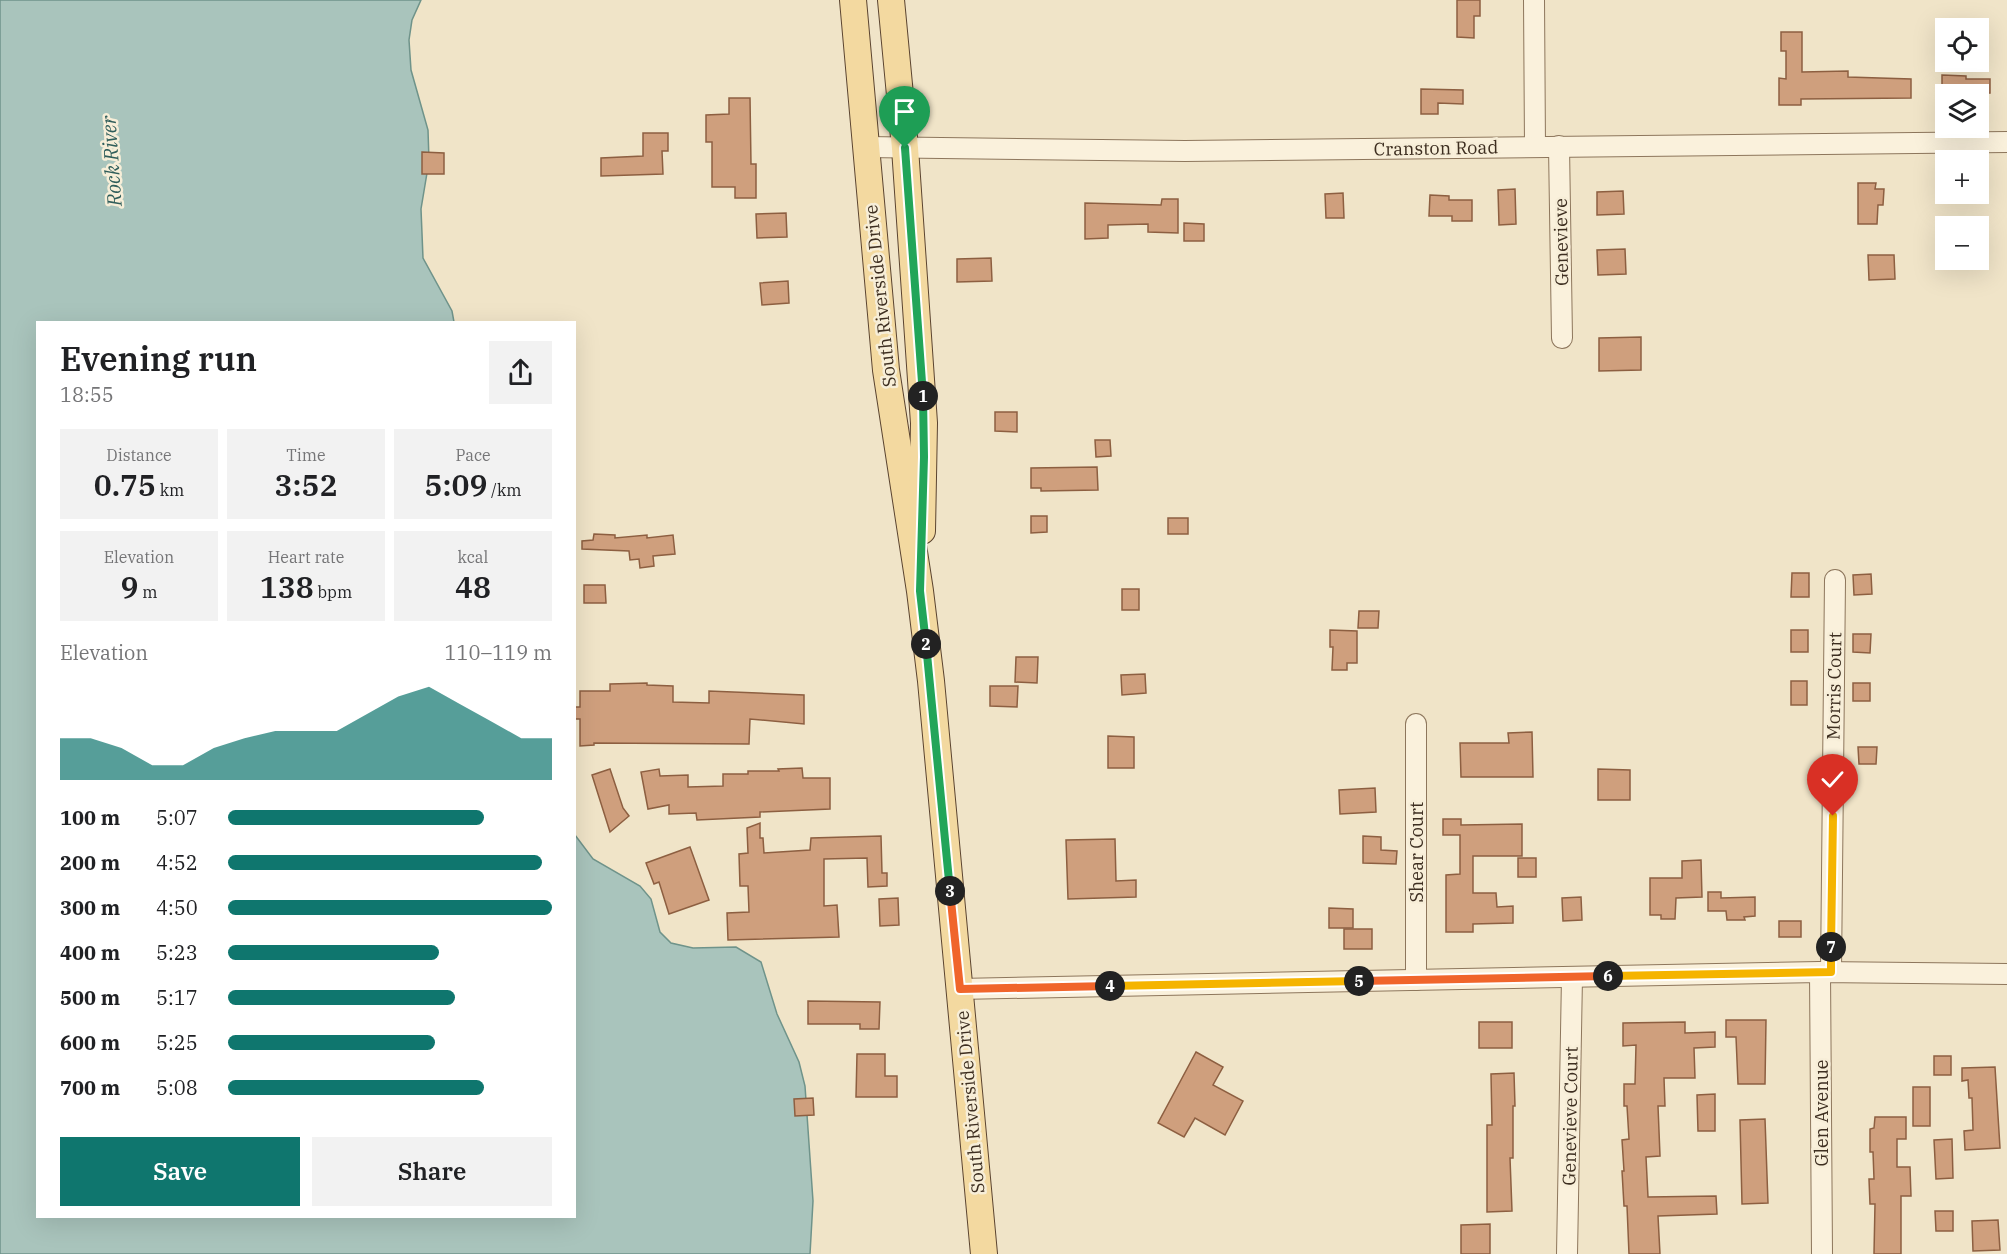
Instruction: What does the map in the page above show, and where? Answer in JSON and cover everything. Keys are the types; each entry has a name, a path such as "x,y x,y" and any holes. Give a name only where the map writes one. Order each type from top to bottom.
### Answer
{"main road":[{"name":"South Riverside Drive","path":"853,0 886,370 920,591 931,681 984,1254"},
{"name":"South Riverside Drive","path":"891,0 905,148 924,423 920,591"}],"street":[{"path":"1534,0 1535,146"},
{"name":"Cranston Road","path":"865,147 1196,151 2007,142"},
{"name":"Genevieve","path":"1559,146 1562,338"},
{"name":"Morris Court","path":"1825,972 1836,580"},
{"name":"Shear Court","path":"1416,724 1416,980"},
{"path":"960,989 1825,972 2007,974"},
{"name":"Glen Avenue","path":"1822,1254 1825,972"},
{"name":"Genevieve Court","path":"1567,1254 1572,977"}],"water":[{"name":"Rock River","path":"0,0 421,0 412,20 409,40 411,70 428,130 429,161 421,209 423,258 452,311 454,321 36,321 36,1218 576,1218 576,836 593,859 640,886 651,899 660,932 671,943 693,948 736,947 761,962 777,1014 799,1062 805,1086 813,1201 810,1254 0,1254"}],"building":[{"path":"1457,0 1480,0 1480,16 1474,16 1474,38 1457,37"},
{"path":"1781,32 1802,32 1802,72 1848,71 1848,77 1911,79 1911,98 1801,99 1801,105 1779,105 1779,78 1786,79 1786,51 1781,51"},
{"path":"1942,75 1966,76 1966,79 1990,79 1990,93 1989,84 1942,84"},
{"path":"1421,89 1463,90 1463,104 1438,103 1438,114 1421,114"},
{"path":"729,98 750,98 751,164 756,164 756,198 735,198 735,187 712,187 712,142 706,142 706,115 729,114"},
{"path":"643,133 668,133 668,151 662,151 663,174 601,176 601,158 643,156"},
{"path":"422,152 444,153 444,174 422,174"},
{"path":"1858,183 1876,183 1875,189 1884,189 1883,205 1878,205 1877,224 1858,224"},
{"path":"1515,189 1516,224 1499,225 1498,190"},
{"path":"1623,191 1624,214 1597,215 1597,192"},
{"path":"1343,193 1344,218 1326,218 1325,194"},
{"path":"1430,195 1449,196 1449,200 1472,200 1472,221 1452,221 1452,216 1429,216"},
{"path":"1162,199 1178,199 1178,233 1148,232 1148,224 1108,225 1108,238 1085,239 1085,203 1161,205"},
{"path":"786,213 787,237 757,238 756,214"},
{"path":"1184,223 1204,224 1204,241 1184,241"},
{"path":"1625,249 1626,274 1598,275 1597,250"},
{"path":"1868,255 1894,255 1895,279 1869,280"},
{"path":"991,258 992,281 957,282 957,259"},
{"path":"788,281 789,303 762,305 760,283"},
{"path":"1641,337 1641,370 1599,371 1599,338"},
{"path":"995,412 1017,412 1017,432 995,431"},
{"path":"1095,440 1110,440 1111,456 1096,457"},
{"path":"1097,467 1098,490 1041,491 1041,488 1031,488 1031,468"},
{"path":"1031,516 1047,516 1047,532 1031,533"},
{"path":"1168,518 1188,518 1188,534 1168,534"},
{"path":"594,534 615,535 615,538 673,535 675,554 653,556 654,566 640,568 639,559 630,560 629,551 582,549 582,541 593,540"},
{"path":"1792,573 1809,573 1809,597 1791,597"},
{"path":"1871,574 1872,594 1854,595 1853,575"},
{"path":"584,585 605,585 606,603 584,603"},
{"path":"1122,589 1139,589 1139,610 1122,610"},
{"path":"1359,611 1379,611 1378,628 1358,628"},
{"path":"1330,630 1357,631 1357,663 1347,663 1347,670 1332,670 1333,647 1330,647"},
{"path":"1791,630 1808,630 1808,652 1791,652"},
{"path":"1853,634 1871,634 1870,653 1853,652"},
{"path":"1016,657 1038,657 1037,683 1015,682"},
{"path":"1145,674 1146,693 1122,695 1121,675"},
{"path":"1791,681 1807,681 1807,705 1791,705"},
{"path":"647,683 647,685 673,686 673,702 709,703 709,691 804,695 804,724 750,719 749,744 594,743 594,745 580,746 580,719 576,719 576,707 580,707 580,691 610,691 610,684"},
{"path":"1853,683 1870,683 1870,701 1853,701"},
{"path":"990,686 1018,686 1017,707 990,706"},
{"path":"1532,732 1533,777 1461,777 1460,743 1509,743 1508,733"},
{"path":"1108,736 1134,737 1134,768 1108,768"},
{"path":"1858,747 1877,747 1876,764 1859,764"},
{"path":"802,768 803,778 830,778 830,809 760,812 760,817 697,820 696,813 669,814 669,805 648,809 641,772 659,769 660,776 688,775 688,787 723,786 723,774 748,774 748,771"},
{"path":"610,769 623,808 629,816 610,832 592,775"},
{"path":"1598,769 1630,770 1630,800 1598,800"},
{"path":"1375,788 1376,812 1340,814 1339,790"},
{"path":"1443,819 1461,819 1461,825 1522,824 1522,856 1473,856 1473,893 1496,893 1497,907 1513,906 1513,923 1473,924 1473,932 1446,932 1446,875 1460,874 1460,835 1443,835"},
{"path":"760,823 760,838 763,838 764,853 810,850 811,838 881,836 882,873 887,873 887,886 868,887 867,858 824,859 824,906 837,905 839,937 728,940 727,913 749,912 748,886 740,886 739,854 748,853 747,828"},
{"path":"1363,836 1381,837 1381,850 1397,851 1396,864 1363,863"},
{"path":"1115,839 1116,881 1136,880 1136,897 1068,899 1066,840"},
{"path":"690,847 709,900 669,914 659,882 654,884 646,863"},
{"path":"1518,858 1536,858 1536,877 1518,877"},
{"path":"1701,860 1702,897 1676,898 1675,919 1661,919 1661,915 1650,915 1650,878 1682,878 1682,861"},
{"path":"1708,892 1721,892 1721,898 1755,897 1755,916 1744,917 1745,920 1727,920 1726,911 1708,911"},
{"path":"1581,897 1582,920 1563,921 1562,898"},
{"path":"898,898 899,925 880,926 879,899"},
{"path":"1329,908 1353,909 1353,928 1329,928"},
{"path":"1779,921 1801,921 1801,937 1779,937"},
{"path":"1344,929 1372,929 1372,949 1344,949"},
{"path":"808,1001 880,1002 879,1029 860,1029 860,1024 808,1024"},
{"path":"1726,1020 1766,1020 1765,1084 1738,1084 1736,1037 1726,1037"},
{"path":"1479,1022 1512,1022 1512,1048 1479,1048"},
{"path":"1685,1022 1685,1033 1715,1032 1715,1047 1694,1048 1695,1078 1664,1078 1665,1106 1658,1106 1660,1156 1646,1157 1648,1197 1716,1196 1717,1214 1658,1216 1660,1254 1629,1254 1627,1206 1624,1206 1622,1140 1629,1139 1627,1106 1624,1106 1624,1084 1635,1084 1636,1045 1623,1046 1623,1023"},
{"path":"1196,1052 1223,1067 1213,1085 1243,1101 1225,1135 1195,1118 1184,1137 1158,1123"},
{"path":"857,1054 885,1054 885,1076 897,1076 897,1097 856,1097"},
{"path":"1934,1056 1951,1056 1951,1075 1934,1075"},
{"path":"1995,1067 2000,1148 1965,1150 1964,1131 1973,1130 1972,1098 1969,1098 1968,1080 1962,1081 1962,1068"},
{"path":"1514,1073 1513,1158 1510,1158 1512,1211 1487,1212 1487,1125 1492,1125 1491,1074"},
{"path":"1913,1087 1930,1087 1930,1126 1913,1126"},
{"path":"1715,1094 1715,1131 1698,1131 1697,1095"},
{"path":"813,1098 814,1115 795,1116 794,1099"},
{"path":"1875,1117 1906,1117 1906,1139 1897,1139 1897,1167 1910,1167 1911,1196 1901,1196 1901,1254 1874,1254 1875,1204 1870,1204 1869,1179 1874,1179 1873,1152 1870,1152 1870,1129 1874,1128"},
{"path":"1765,1119 1768,1203 1742,1204 1740,1120"},
{"path":"1952,1139 1953,1178 1936,1179 1934,1140"},
{"path":"1935,1211 1953,1211 1953,1231 1936,1231"},
{"path":"1998,1220 2000,1250 1973,1251 1972,1221"},
{"path":"1490,1224 1490,1254 1461,1254 1461,1225"}],"route":[{"path":"905,148 924,423 920,591 931,681 960,989 1831,972 1833,816"}]}
